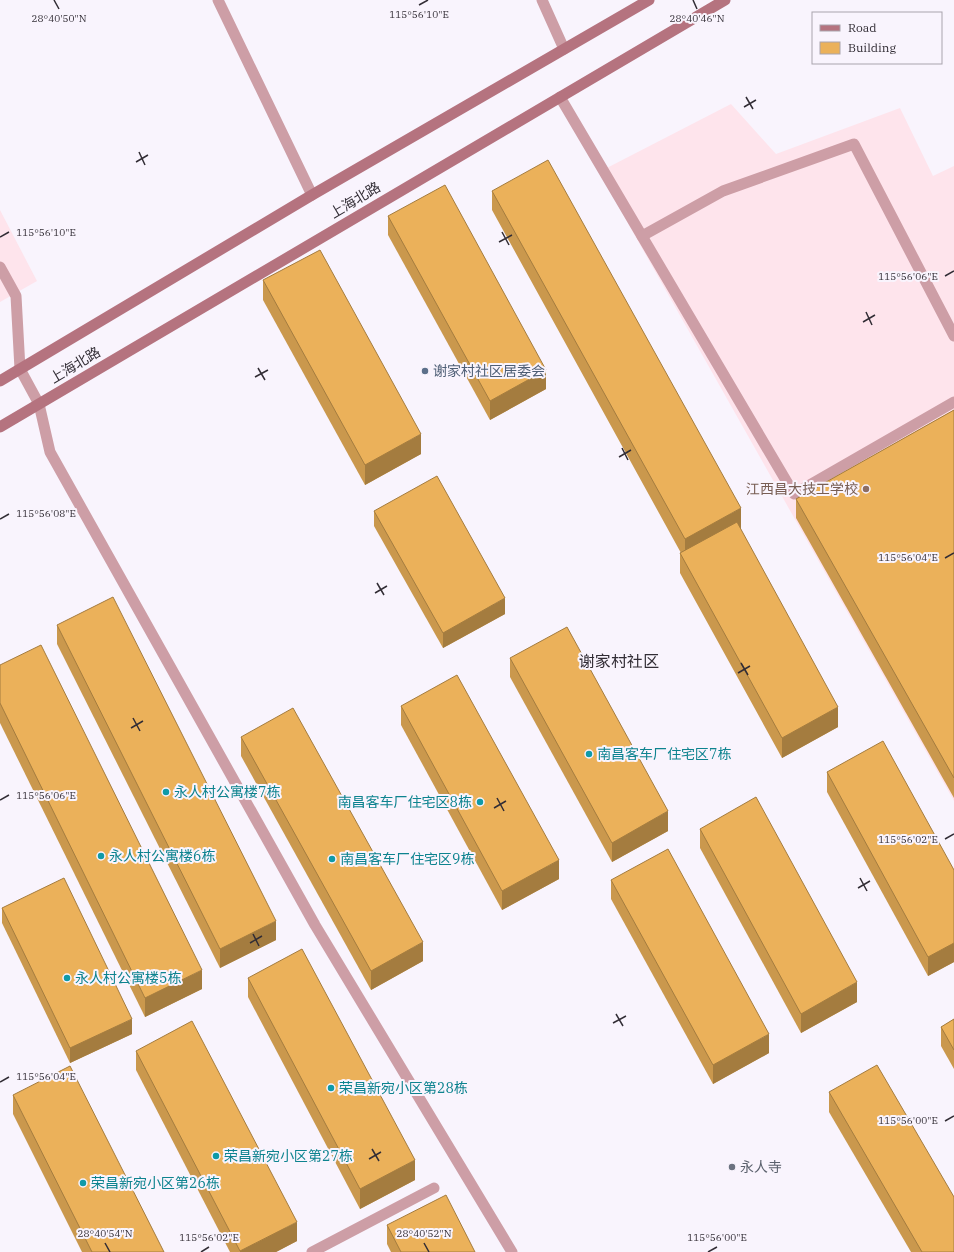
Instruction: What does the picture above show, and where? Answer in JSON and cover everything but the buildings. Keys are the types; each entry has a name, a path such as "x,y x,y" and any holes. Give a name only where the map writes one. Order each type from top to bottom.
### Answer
{"main road":[{"name":"上海北路","path":"0,381 312,195 649,0"},
{"name":"上海北路","path":"0,427 725,0"}],"lane":[{"path":"218,0 312,195"},
{"path":"542,0 564,49"},
{"path":"560,97 794,494 954,402"},
{"path":"642,236 723,191 854,144 954,336"},
{"path":"0,268 16,296 20,369 39,404 50,452 315,925 512,1252"},
{"path":"312,1252 434,1188"}],"shaded area":[{"name":"江西昌大技工学校","path":"731,104 776,154 900,108 933,176 954,166 954,801 599,172"},
{"path":"0,210 37,281 0,302"}],"place":[{"name":"谢家村社区居委会","path":"425,371"},
{"name":"江西昌大技工学校","path":"866,489"},
{"name":"南昌客车厂住宅区7栋","path":"589,754"},
{"name":"永人村公寓楼7栋","path":"166,792"},
{"name":"南昌客车厂住宅区8栋","path":"480,802"},
{"name":"永人村公寓楼6栋","path":"101,856"},
{"name":"南昌客车厂住宅区9栋","path":"332,859"},
{"name":"永人村公寓楼5栋","path":"67,978"},
{"name":"荣昌新宛小区第28栋","path":"331,1088"},
{"name":"荣昌新宛小区第27栋","path":"216,1156"},
{"name":"永人寺","path":"732,1167"},
{"name":"荣昌新宛小区第26栋","path":"83,1183"}],"district":[{"name":"谢家村社区","path":"619,661"}]}
